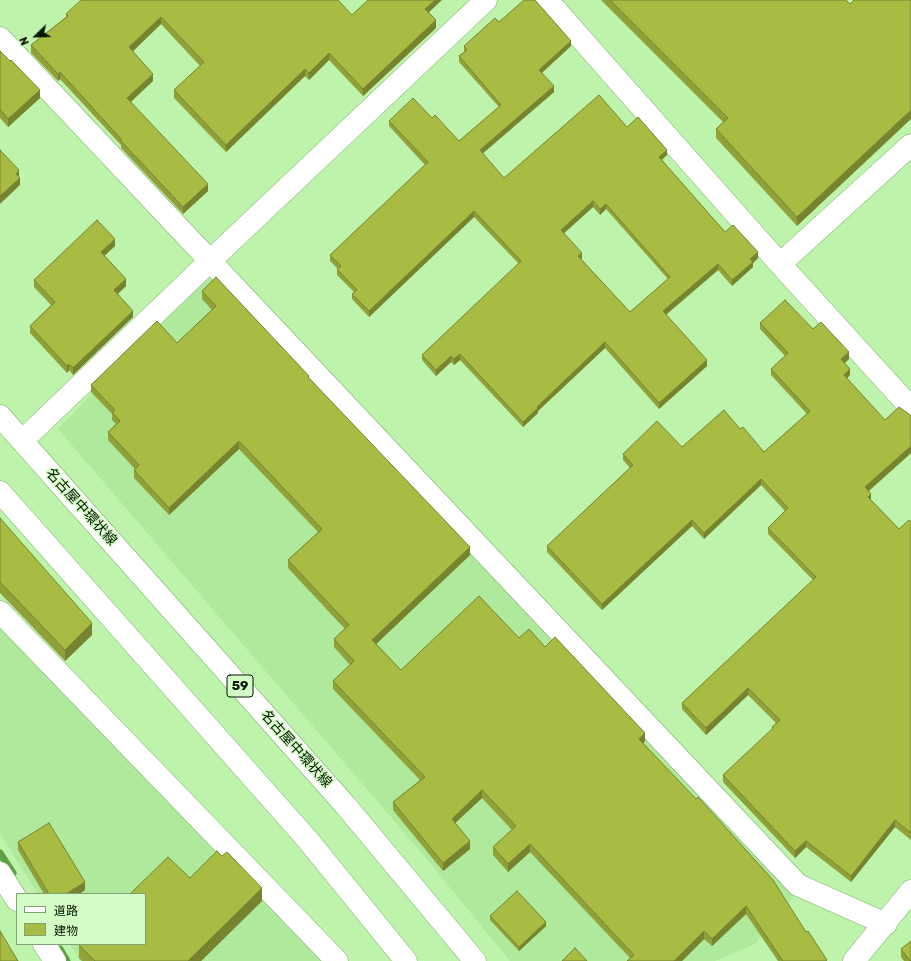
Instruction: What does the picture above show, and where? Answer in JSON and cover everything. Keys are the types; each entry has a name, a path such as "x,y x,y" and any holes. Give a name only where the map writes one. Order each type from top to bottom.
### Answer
{"street":[{"path":"22,441 486,0"},
{"path":"546,0 780,264 911,408"},
{"path":"0,38 798,885 886,924"},
{"path":"780,264 911,145"},
{"name":"名古屋中環状線","path":"0,416 346,806 475,961"},
{"path":"0,492 307,839 406,961"},
{"path":"0,612 337,961"},
{"path":"0,873 16,898"},
{"path":"854,961 886,924 911,891"},
{"path":"45,945 55,961"}],"shaded area":[{"path":"208,273 800,889 755,944 715,961 510,961 420,851 58,429"},
{"path":"0,620 328,961 80,961 71,945 146,945 146,893 37,893 0,834"}],"building":[{"path":"81,0 338,0 352,15 368,0 435,0 425,9 436,20 363,89 329,53 309,73 305,69 226,145 174,90 204,62 161,17 129,47 153,74 127,98 208,184 183,207 121,141 122,140 60,72 58,74 31,45 68,16 66,14"},
{"path":"524,0 535,0 571,41 539,70 554,86 480,150 504,178 599,95 627,127 638,117 667,150 659,157 725,232 733,225 758,252 750,259 753,262 732,280 718,264 663,311 707,360 659,403 605,342 523,422 460,354 454,359 451,356 436,370 422,355 521,261 474,211 369,311 352,294 357,290 337,269 341,266 330,255 428,162 389,121 413,98 432,118 435,115 459,141 501,105 459,56 467,50 464,46 495,18 499,22","holes":["593,201 600,209 606,204 670,277 630,312 578,256 582,253 561,230"]},
{"path":"610,0 846,0 850,4 854,0 911,0 911,110 797,217 716,129 728,118"},
{"path":"0,51 10,61 11,60 40,90 8,119 0,109"},
{"path":"0,150 19,170 16,174 20,178 0,196"},
{"path":"97,220 115,239 101,252 126,279 114,290 133,311 73,368 69,364 67,366 30,326 55,302 34,280"},
{"path":"216,277 309,376 308,377 470,547 372,640 401,670 479,596 519,638 529,629 545,647 555,637 645,733 639,739 696,799 698,797 773,880 806,932 808,931 827,960 826,961 783,961 746,906 712,939 704,931 674,961 627,961 634,955 530,844 508,864 493,847 516,826 482,790 452,819 470,841 443,863 393,802 425,777 333,681 354,661 334,639 349,625 288,560 322,529 239,441 169,508 134,470 139,465 108,432 120,421 112,412 115,410 91,385 157,321 177,343 216,306 202,291"},
{"path":"785,300 813,329 821,322 849,352 841,359 850,369 844,375 885,420 899,407 911,416 911,446 865,487 871,494 868,497 899,529 909,520 911,522 911,833 895,820 851,876 806,841 795,851 723,775 780,720 748,688 706,728 682,703 816,577 768,528 788,508 761,479 704,533 692,520 602,604 547,546 633,465 623,454 657,421 682,447 724,410 740,429 743,427 764,452 810,411 771,369 788,353 760,323"},
{"path":"0,518 92,623 65,650 0,582"},
{"path":"49,823 85,882 68,893 48,893 18,842"},
{"path":"217,851 222,856 227,852 262,888 188,961 95,961 79,945 146,945 146,893 131,893 168,857 190,878"},
{"path":"517,891 546,922 519,947 490,916"},
{"path":"0,931 18,961 0,961"},
{"path":"911,941 911,961 910,961 901,949"},
{"path":"575,948 587,961 562,961"}],"waterway":[{"path":"0,853 13,873"},
{"path":"60,949 67,961"}]}
